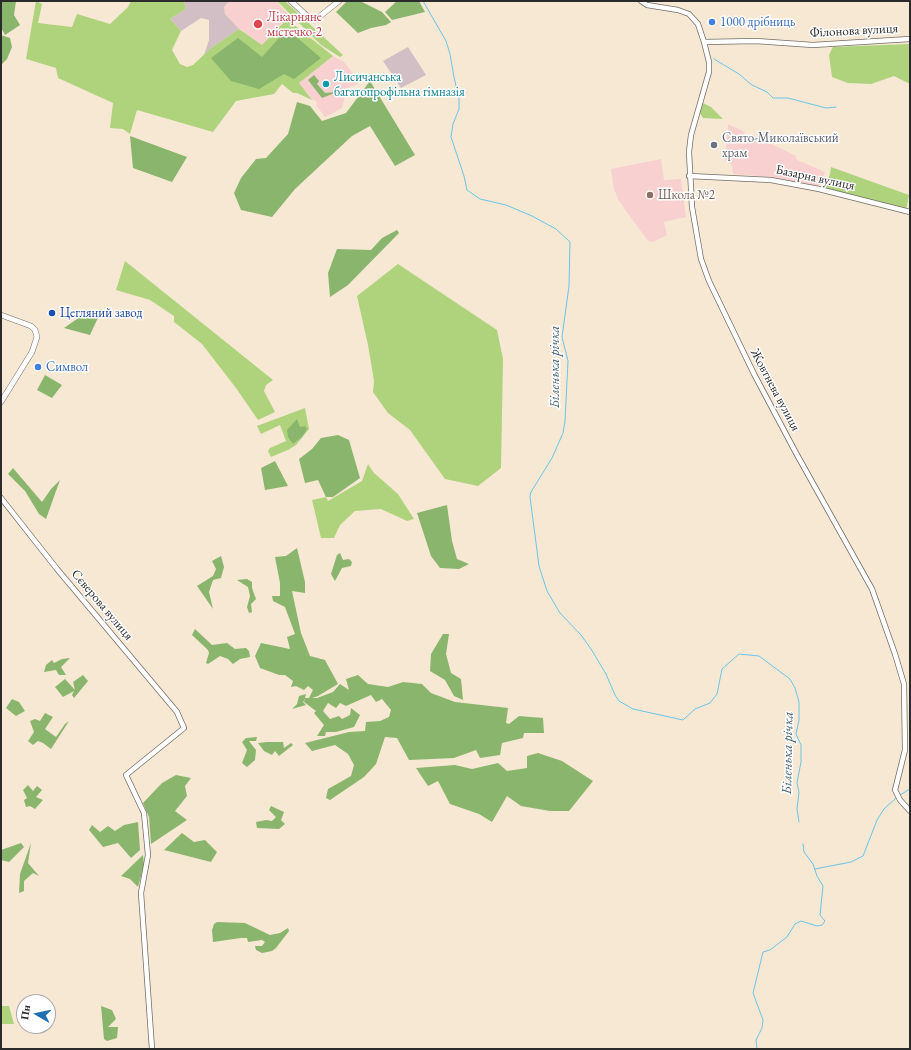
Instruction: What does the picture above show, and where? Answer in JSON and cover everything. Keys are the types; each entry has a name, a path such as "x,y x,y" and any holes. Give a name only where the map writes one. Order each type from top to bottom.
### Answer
{"main road":[{"path":"291,1 307,16 314,19 319,18 339,1"},
{"name":"Жовтнева вулиця","path":"641,1 647,5 678,10 688,14 698,24 704,42 709,62 709,72 690,140 689,176 696,232 709,281 777,418 872,589 904,684 905,750 896,785 899,797 910,811"},
{"name":"Філонова вулиця","path":"704,42 756,41 813,45 910,39"},
{"name":"Базарна вулиця","path":"689,176 771,180 819,189 910,212"},
{"path":"1,315 31,326 35,330 37,341 32,352 1,402"},
{"name":"Сєверова вулиця","path":"1,498 57,569 176,712 184,728 126,775 144,813 148,855 141,894 152,1049"}],"shaded area":[{"path":"184,1 229,1 224,7 225,14 239,29 211,48 204,55 209,40 209,20 201,18 181,31 170,19 186,9"},
{"name":"Лікарняне містечко-2","path":"229,1 276,1 289,15 262,45 239,29 225,14 224,7"},
{"path":"408,47 426,75 401,88 383,61"},
{"name":"Лисичанська багатопрофільна гімназія","path":"333,56 344,62 358,80 357,84 344,90 344,93 346,92 342,108 325,117 316,105 317,103 315,100 312,100 299,83"},
{"path":"728,124 745,132 744,134 749,136 753,135 796,156 797,160 825,172 819,186 771,177 733,174 732,165 725,161"},
{"name":"Школа №2","path":"661,159 664,180 681,180 686,217 664,222 667,235 653,242 648,241 619,201 614,189 611,169"}],"green space":[{"path":"1,1 16,1 14,15 20,25 5,35 1,28"},
{"path":"36,1 42,4 38,23 72,27 77,14 110,24 128,7 131,1 184,1 186,9 170,19 181,31 172,50 180,64 187,67 193,65 211,48 239,29 262,45 287,19 333,56 299,83 312,100 297,93 293,93 282,84 274,94 236,101 213,132 137,110 130,134 123,129 110,128 113,103 58,78 56,68 26,59"},
{"path":"277,1 285,1 343,55 340,57 321,45"},
{"path":"347,1 360,1 382,12 391,22 386,25 371,28 358,33 336,12"},
{"path":"397,1 419,1 425,12 392,20 385,12"},
{"path":"287,29 321,58 294,79 284,74 259,89 231,81 211,58 238,38 262,57"},
{"path":"1,35 10,38 12,47 7,59 1,65"},
{"path":"910,44 910,84 894,76 871,84 848,83 832,77 829,55 833,47"},
{"path":"314,75 319,81 317,84 325,93 337,92 322,98 308,80"},
{"path":"370,81 415,155 395,166 370,126 352,136 295,189 272,217 241,210 234,193 241,178 256,159 266,158 288,134 297,102 310,106 322,121 346,113"},
{"path":"703,103 711,107 723,119 703,118 700,113"},
{"path":"130,136 187,157 172,182 133,168"},
{"path":"831,167 909,195 906,210 825,188"},
{"path":"397,230 399,233 348,285 330,297 328,273 337,249 371,250 382,238"},
{"path":"125,261 273,380 266,385 264,391 275,412 258,420 236,388 202,344 174,322 174,316 150,300 116,290"},
{"path":"398,264 497,330 503,359 501,468 478,486 445,479 410,430 388,413 373,392 374,381 368,345 357,296"},
{"path":"102,309 90,335 64,328 87,312"},
{"path":"45,375 62,385 52,398 37,390"},
{"path":"305,408 309,429 296,445 271,457 268,451 270,448 286,441 280,425 261,434 257,426"},
{"path":"297,419 300,427 305,426 307,429 302,437 293,444 288,437 287,430"},
{"path":"338,435 349,440 360,478 333,497 326,497 318,480 305,483 299,459 312,449 321,438"},
{"path":"275,461 288,486 265,490 261,468"},
{"path":"368,464 374,473 398,494 414,519 407,521 381,509 355,511 340,525 334,538 321,538 312,500 326,497 328,501 362,481"},
{"path":"13,468 42,502 51,489 60,480 46,519 39,514 25,491 8,474"},
{"path":"447,505 452,541 457,559 469,564 459,569 440,568 431,556 417,513"},
{"path":"297,548 305,582 305,593 292,591 301,633 310,656 325,660 338,684 312,698 317,698 333,692 340,684 349,690 346,679 358,675 368,684 388,687 403,682 422,684 431,693 455,702 508,708 506,723 509,724 519,716 543,718 544,733 524,733 523,738 502,743 500,755 480,758 476,750 454,758 409,760 397,738 385,737 376,764 364,777 330,800 326,798 328,789 351,776 354,765 348,754 335,745 312,751 305,743 349,732 365,731 366,722 380,721 389,717 391,710 382,699 376,702 371,695 346,706 340,703 336,708 328,703 323,711 330,719 339,716 342,719 350,715 351,708 360,715 354,727 336,732 326,732 325,736 317,736 324,725 314,713 316,711 304,702 305,699 303,702 306,705 292,709 297,704 299,696 306,694 305,698 309,698 313,690 308,686 304,690 296,686 291,687 293,681 285,675 279,675 260,668 255,656 261,643 290,649 287,637 295,634 285,607 273,601 272,596 280,596 280,583 275,557 286,556"},
{"path":"340,553 343,560 349,559 352,562 351,566 342,568 335,581 331,574 337,555"},
{"path":"221,556 224,567 221,578 213,580 209,592 213,609 197,586 213,576 216,569 212,561"},
{"path":"247,579 252,582 252,588 256,599 251,604 252,612 249,613 247,607 250,596 248,587 237,580"},
{"path":"195,629 212,645 227,643 235,649 246,648 249,651 250,657 240,659 233,664 228,659 220,656 208,664 206,663 209,653 208,650 192,635"},
{"path":"443,634 449,634 446,654 451,673 461,679 463,700 454,696 445,680 430,671 431,654"},
{"path":"70,658 61,667 66,675 59,675 56,670 44,672 46,665 52,660 54,663 62,659"},
{"path":"83,675 88,681 74,698 72,695 74,691 63,697 55,687 65,679 75,690 73,682"},
{"path":"12,699 19,702 25,711 16,716 6,708"},
{"path":"45,713 53,717 45,729 56,737 65,724 69,721 51,749 38,741 33,745 28,741 34,732 30,721 35,719 40,721"},
{"path":"257,737 256,741 249,741 256,750 255,760 247,767 242,763 247,750 242,742 246,738"},
{"path":"283,742 284,748 291,743 293,745 279,756 275,751 272,755 264,751 258,743"},
{"path":"538,753 562,761 593,781 569,811 550,811 521,806 507,796 492,822 479,814 450,804 438,781 428,786 416,768 455,765 472,769 498,763 507,771 527,768 527,756"},
{"path":"176,775 191,778 185,786 187,796 175,811 187,820 151,844 149,817 143,803 162,783"},
{"path":"28,785 33,791 37,786 42,790 36,797 43,800 35,809 30,806 26,807 24,800 27,798 23,790"},
{"path":"271,806 284,812 281,820 285,824 279,829 257,828 256,822 266,820 272,821 276,817 269,810"},
{"path":"138,822 140,850 131,858 118,843 103,847 89,830 92,825 100,832 108,826 115,831 124,825"},
{"path":"182,833 194,842 205,840 217,852 211,862 164,850"},
{"path":"21,843 24,847 9,862 1,860 1,850"},
{"path":"31,843 28,863 39,876 33,873 24,881 24,891 19,893 20,874"},
{"path":"143,855 144,865 138,887 130,879 121,876"},
{"path":"217,922 245,923 270,935 280,933 288,928 289,931 276,948 272,951 262,953 256,950 255,946 262,946 265,942 262,940 248,942 247,938 241,938 213,942 212,930 214,924"},
{"path":"1,1006 9,1006 14,1024 1,1024"},
{"path":"101,1006 112,1010 116,1019 108,1027 118,1027 117,1038 107,1041 104,1039"}],"waterway":[{"name":"Біленька річка","path":"423,1 446,41 450,54 459,99 459,109 453,124 451,137 467,190 480,199 506,205 532,216 556,229 570,242 569,286 562,337 568,361 565,421 563,433 552,458 531,492 530,497 539,566 547,591 560,613 581,635 591,649 606,674 619,701 633,709 683,720 695,709 710,703 717,694 722,669 739,654 759,656 790,679 795,688 799,702 799,720 796,734 801,745 801,762 797,783 799,792 797,809 799,822"},
{"path":"714,59 739,74 752,85 767,92 773,98 788,98 826,108 836,107"},
{"path":"900,795 910,789"},
{"path":"815,869 851,862 863,856 877,820 884,809 896,798"},
{"path":"757,1049 756,1040 762,1028 763,1020 753,993 763,952 770,950 787,937 795,924 801,921 817,926 822,925 825,921 820,915 823,886 817,876 813,864 804,852 803,844"}],"place":[{"name":"1000 дрібниць","path":"712,22"},
{"name":"Лікарняне містечко-2","path":"258,24"},
{"name":"Лисичанська багатопрофільна гімназія","path":"326,84"},
{"name":"Свято-Миколаївський храм","path":"714,145"},
{"name":"Школа №2","path":"650,195"},
{"name":"Цегляний завод","path":"52,313"},
{"name":"Символ","path":"38,367"}]}
